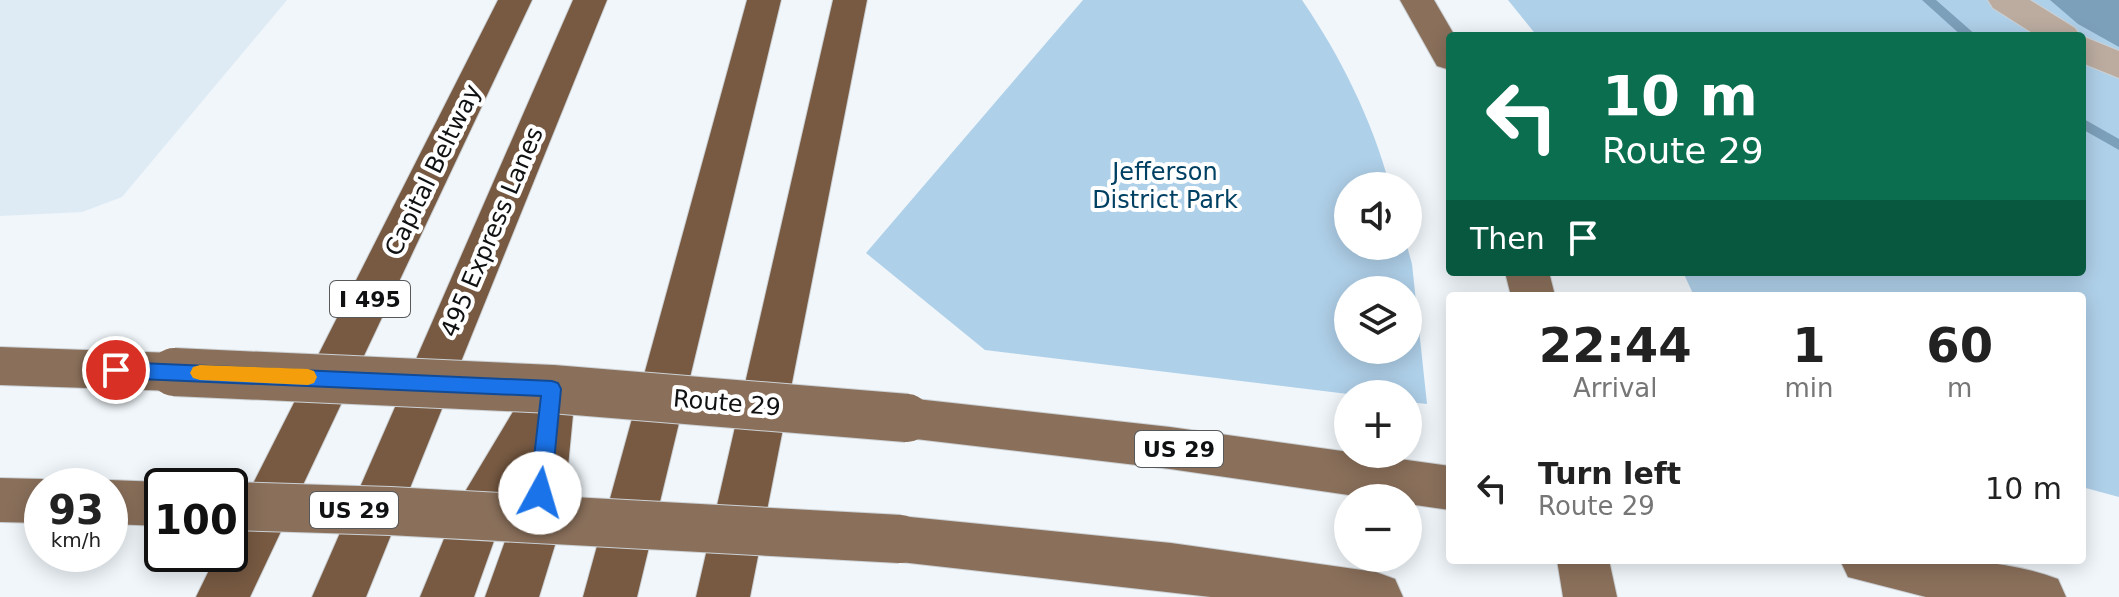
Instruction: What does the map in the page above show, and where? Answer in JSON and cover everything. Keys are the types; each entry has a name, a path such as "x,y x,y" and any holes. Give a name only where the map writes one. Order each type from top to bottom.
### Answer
{"highway":[{"name":"Capital Beltway","path":"223,597 515,0"},
{"name":"495 Express Lanes","path":"339,597 590,0"},
{"path":"610,597 764,0"},
{"path":"723,597 850,0"},
{"path":"447,597 478,516 552,389"},
{"path":"512,597 538,519 552,389"}],"main road":[{"path":"1417,0 1446,51"},
{"name":"Route 29","path":"0,366 552,389 907,418 1170,448 1446,487"},
{"path":"0,500 24,501"},
{"name":"US 29","path":"248,507 900,539 1171,567 1376,597"},
{"path":"1584,564 1590,597"},
{"path":"1885,564 2039,597"}],"lane":[{"path":"2005,0 2056,32"},
{"path":"2086,50 2119,66"}],"shaded area":[{"path":"0,0 287,0 122,197 82,212 0,216"},
{"path":"2050,0 2119,0 2119,47 2078,24"}],"green space":[{"name":"Jefferson District Park","path":"1083,0 1302,0 1354,90 1386,172 1334,172 1334,260 1411,260 1413,276 1334,276 1334,364 1422,364 1422,357 1427,404 1422,403 1422,380 1334,380 1334,392 985,350 866,253"},
{"path":"1508,0 2119,0 2119,497 2086,488 2086,292 1692,292 1685,276 2086,276 2086,32 1534,32"}],"waterway":[{"path":"1928,0 1965,32"},
{"path":"2086,125 2119,145"}],"slow traffic":[{"path":"200,373 308,377"}],"route":[{"path":"116,370 552,389 540,493"}]}
